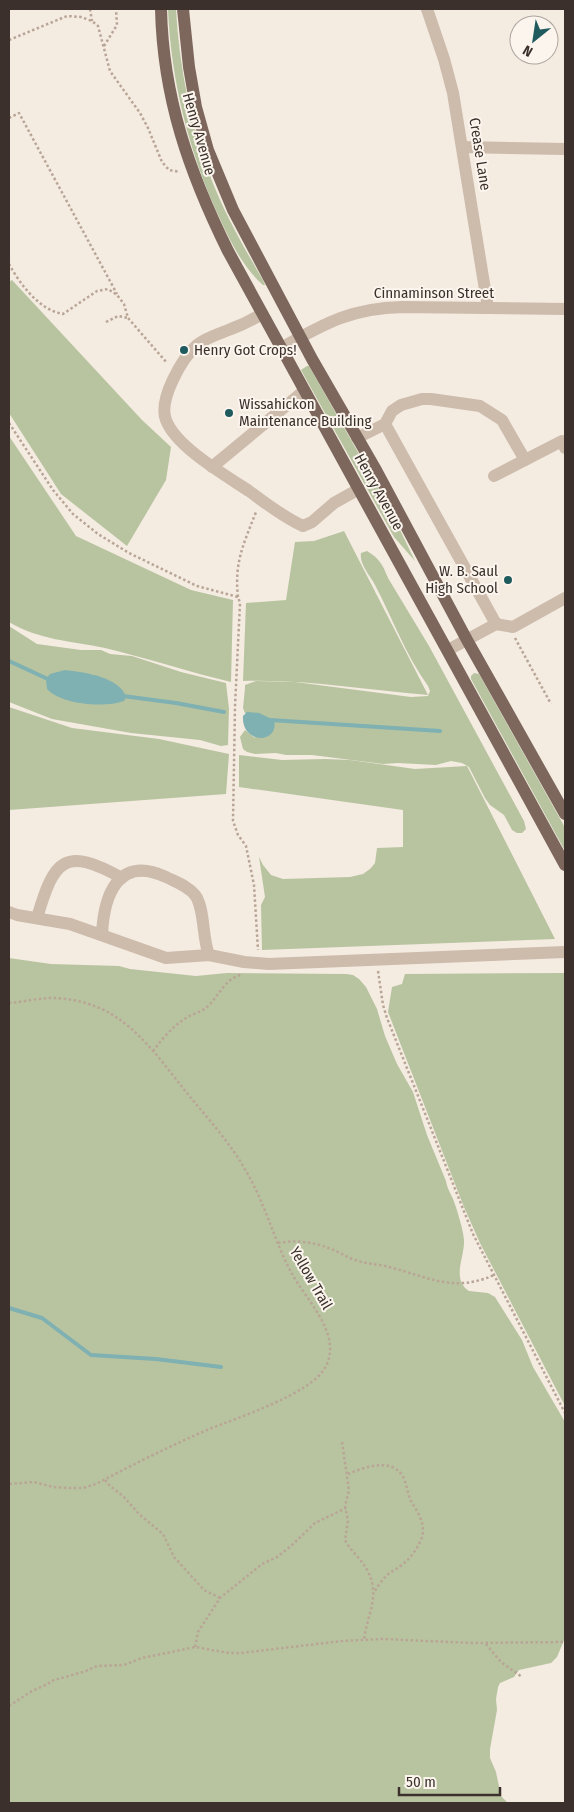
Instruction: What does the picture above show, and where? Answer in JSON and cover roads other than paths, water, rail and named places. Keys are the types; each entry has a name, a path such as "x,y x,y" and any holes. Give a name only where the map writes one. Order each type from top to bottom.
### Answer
{"main road":[{"name":"Henry Avenue","path":"161,9 163,43 176,118 191,169 220,236 565,865"},
{"name":"Henry Avenue","path":"183,9 188,67 195,102 217,176 240,224 300,337 381,478 467,640 565,814"}],"street":[{"name":"Crease Lane","path":"427,9 450,78 488,308"},
{"path":"462,147 565,149"},
{"name":"Cinnaminson Street","path":"281,348 338,318 376,308 565,309"},
{"path":"262,314 202,342 190,352 167,394 164,411 170,429 185,445 212,466 282,515 304,526 312,522 334,503 359,489"},
{"path":"212,466 304,391"},
{"path":"357,438 385,424 392,411 401,404 431,399 480,406 502,420 525,460"},
{"path":"385,424 502,625"},
{"path":"494,476 562,441 565,448"},
{"path":"448,650 502,625 513,627 565,598"},
{"path":"37,918 42,898 51,878 60,866 69,861 82,860 99,865 122,878"},
{"path":"102,934 104,912 108,898 122,878 126,874 140,870 153,872 187,887 194,893 198,899 205,945 209,955"},
{"path":"9,912 70,924 166,958 209,955 258,963 565,952"}],"water":[{"path":"65,670 91,674 109,680 122,690 126,697 124,701 106,704 84,704 63,699 47,689 46,679 50,674"},
{"path":"247,712 259,713 274,720 274,728 271,734 260,738 248,732 244,725 243,716"}],"waterway":[{"path":"9,661 50,680"},
{"path":"123,696 224,712"},
{"path":"270,720 440,731"},
{"path":"9,1308 42,1318 91,1355 156,1359 221,1367"}],"place":[{"name":"Henry Got Crops!","path":"184,350"},
{"name":"Wissahickon Maintenance Building","path":"229,413"},
{"name":"W. B. Saul High School","path":"508,580"}]}
